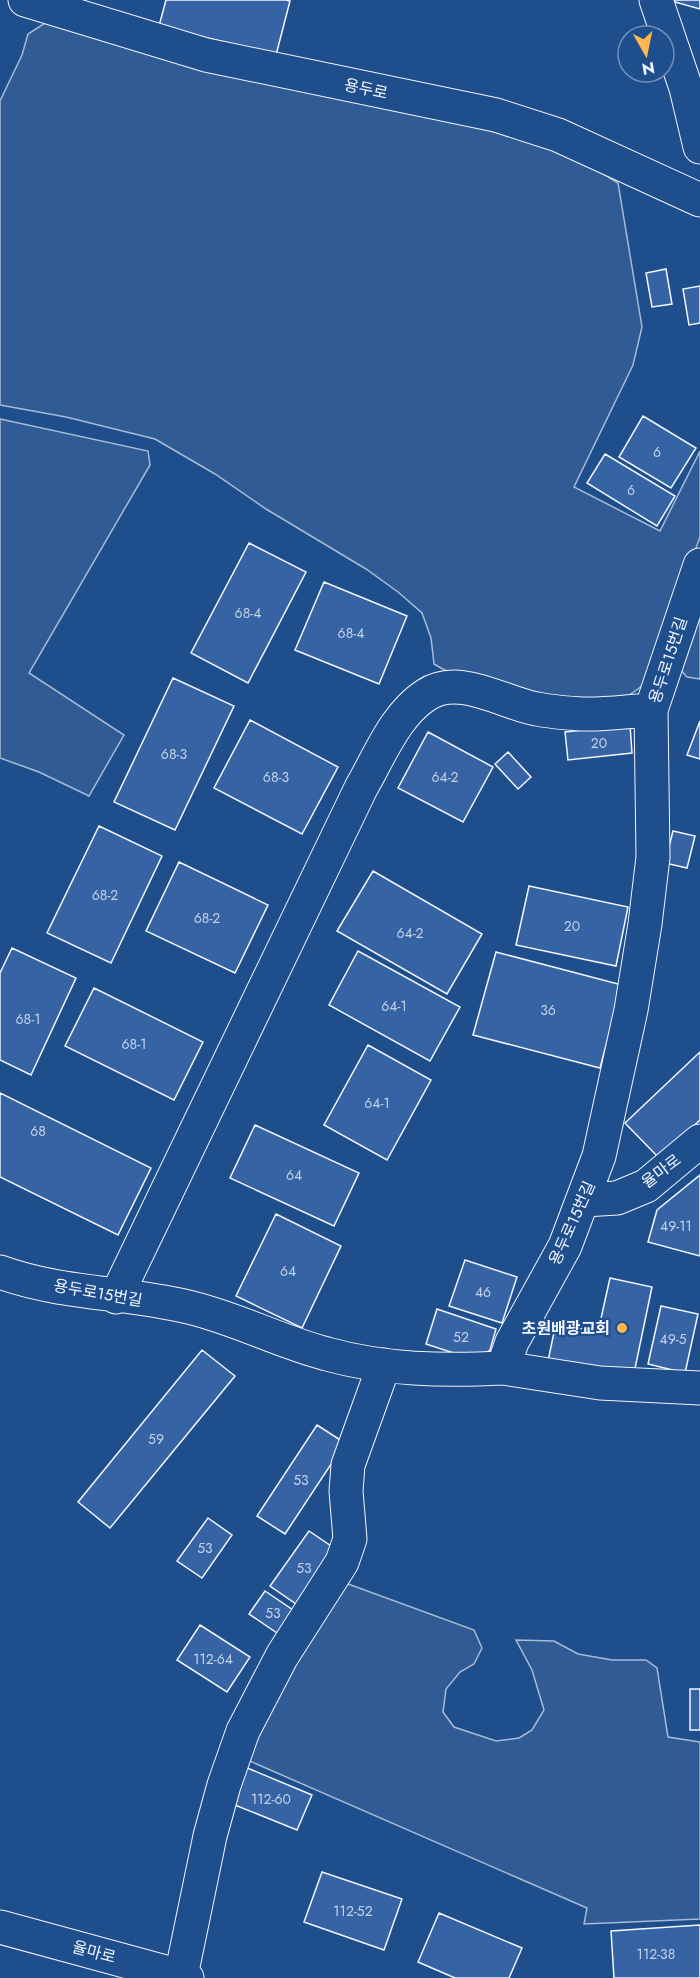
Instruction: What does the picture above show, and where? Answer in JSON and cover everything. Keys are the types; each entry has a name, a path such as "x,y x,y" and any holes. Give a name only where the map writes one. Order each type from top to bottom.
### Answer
{"street":[{"name":"용두로","path":"25,0 206,55 496,115 558,135 700,200"},
{"path":"656,0 686,88 700,147"},
{"name":"용두로15번길","path":"0,1272 76,1290 188,1307 258,1328 326,1354 384,1365 443,1371 503,1368 512,1342 565,1246 599,1156 615,1086 645,924 653,857 651,710 700,565"},
{"path":"116,1296 361,788 399,723 413,704 429,693 446,688 467,688 536,709 584,714 651,710"},
{"name":"율마로","path":"584,1200 617,1198 646,1186 700,1141"},
{"path":"184,1977 210,1836 224,1785 243,1731 282,1656 342,1562 350,1539 346,1491 348,1465 384,1365"},
{"path":"503,1368 600,1383 700,1388"},
{"name":"율마로","path":"0,1927 184,1977"}],"shaded area":[{"path":"45,23 512,133 578,158 618,183 642,327 633,365 574,487 660,531 700,451 700,537 647,682 624,697 581,700 526,694 451,673 434,664 431,638 422,613 398,592 366,569 266,509 215,474 155,439 66,417 0,405 0,101 22,55 28,34"},
{"path":"0,419 148,451 150,465 29,673 124,735 89,796 39,772 0,758"},
{"path":"700,593 700,679 687,677 679,668"},
{"path":"340,1581 474,1630 482,1648 474,1664 460,1672 446,1689 443,1712 454,1727 496,1741 519,1738 532,1730 544,1710 532,1670 516,1640 554,1641 578,1654 612,1660 646,1660 657,1668 668,1737 700,1742 700,1919 584,1924 587,1908 245,1759"}],"building":[{"path":"166,0 290,1 276,55 159,26"},
{"path":"668,0 700,0 700,9"},
{"path":"666,269 672,304 652,307 646,273"},
{"path":"700,286 700,323 689,325 683,289"},
{"path":"643,416 696,448 671,488 619,457"},
{"path":"605,454 675,496 657,526 587,483"},
{"path":"249,543 306,572 248,683 191,653"},
{"path":"324,582 407,616 379,684 295,650"},
{"path":"173,678 234,706 175,830 114,802"},
{"path":"250,720 338,767 302,834 214,788"},
{"path":"700,721 700,759 687,755"},
{"path":"630,725 632,753 568,760 565,732"},
{"path":"428,732 493,767 463,822 398,788"},
{"path":"508,752 531,777 518,789 495,764"},
{"path":"99,826 162,856 111,963 47,933"},
{"path":"673,831 695,836 687,868 665,863"},
{"path":"179,862 268,905 235,973 146,931"},
{"path":"373,871 482,934 447,994 337,931"},
{"path":"529,886 628,907 616,966 516,945"},
{"path":"12,948 76,978 31,1075 0,1060 0,973"},
{"path":"358,951 460,1007 430,1061 329,1005"},
{"path":"496,952 622,985 600,1068 473,1035"},
{"path":"94,988 203,1042 174,1100 65,1046"},
{"path":"368,1045 431,1080 387,1160 324,1125"},
{"path":"700,1052 700,1120 659,1158 625,1123"},
{"path":"0,1093 151,1168 118,1235 0,1177"},
{"path":"255,1125 359,1173 334,1226 230,1178"},
{"path":"700,1175 700,1256 648,1242 657,1210"},
{"path":"276,1214 341,1246 302,1328 236,1296"},
{"path":"465,1260 517,1277 502,1323 449,1306"},
{"name":"초원배광교회","path":"610,1278 652,1287 633,1378 548,1361 556,1323 598,1332"},
{"path":"661,1306 698,1314 685,1373 648,1364"},
{"path":"437,1309 496,1329 490,1350 475,1360 426,1344"},
{"path":"202,1350 235,1376 110,1528 78,1502"},
{"path":"317,1425 345,1443 285,1534 257,1516"},
{"path":"208,1518 232,1535 202,1578 177,1561"},
{"path":"309,1531 337,1550 299,1606 270,1586"},
{"path":"265,1591 296,1612 280,1635 249,1614"},
{"path":"200,1625 250,1657 227,1692 177,1660"},
{"path":"690,1689 700,1689 700,1730 690,1730"},
{"path":"245,1767 312,1795 297,1830 230,1803"},
{"path":"322,1872 402,1899 384,1950 304,1922"},
{"path":"439,1913 522,1948 509,1978 455,1978 418,1962"},
{"path":"700,1925 700,1978 614,1978 611,1931"}],"place":[{"name":"초원배광교회","path":"622,1328"}]}
